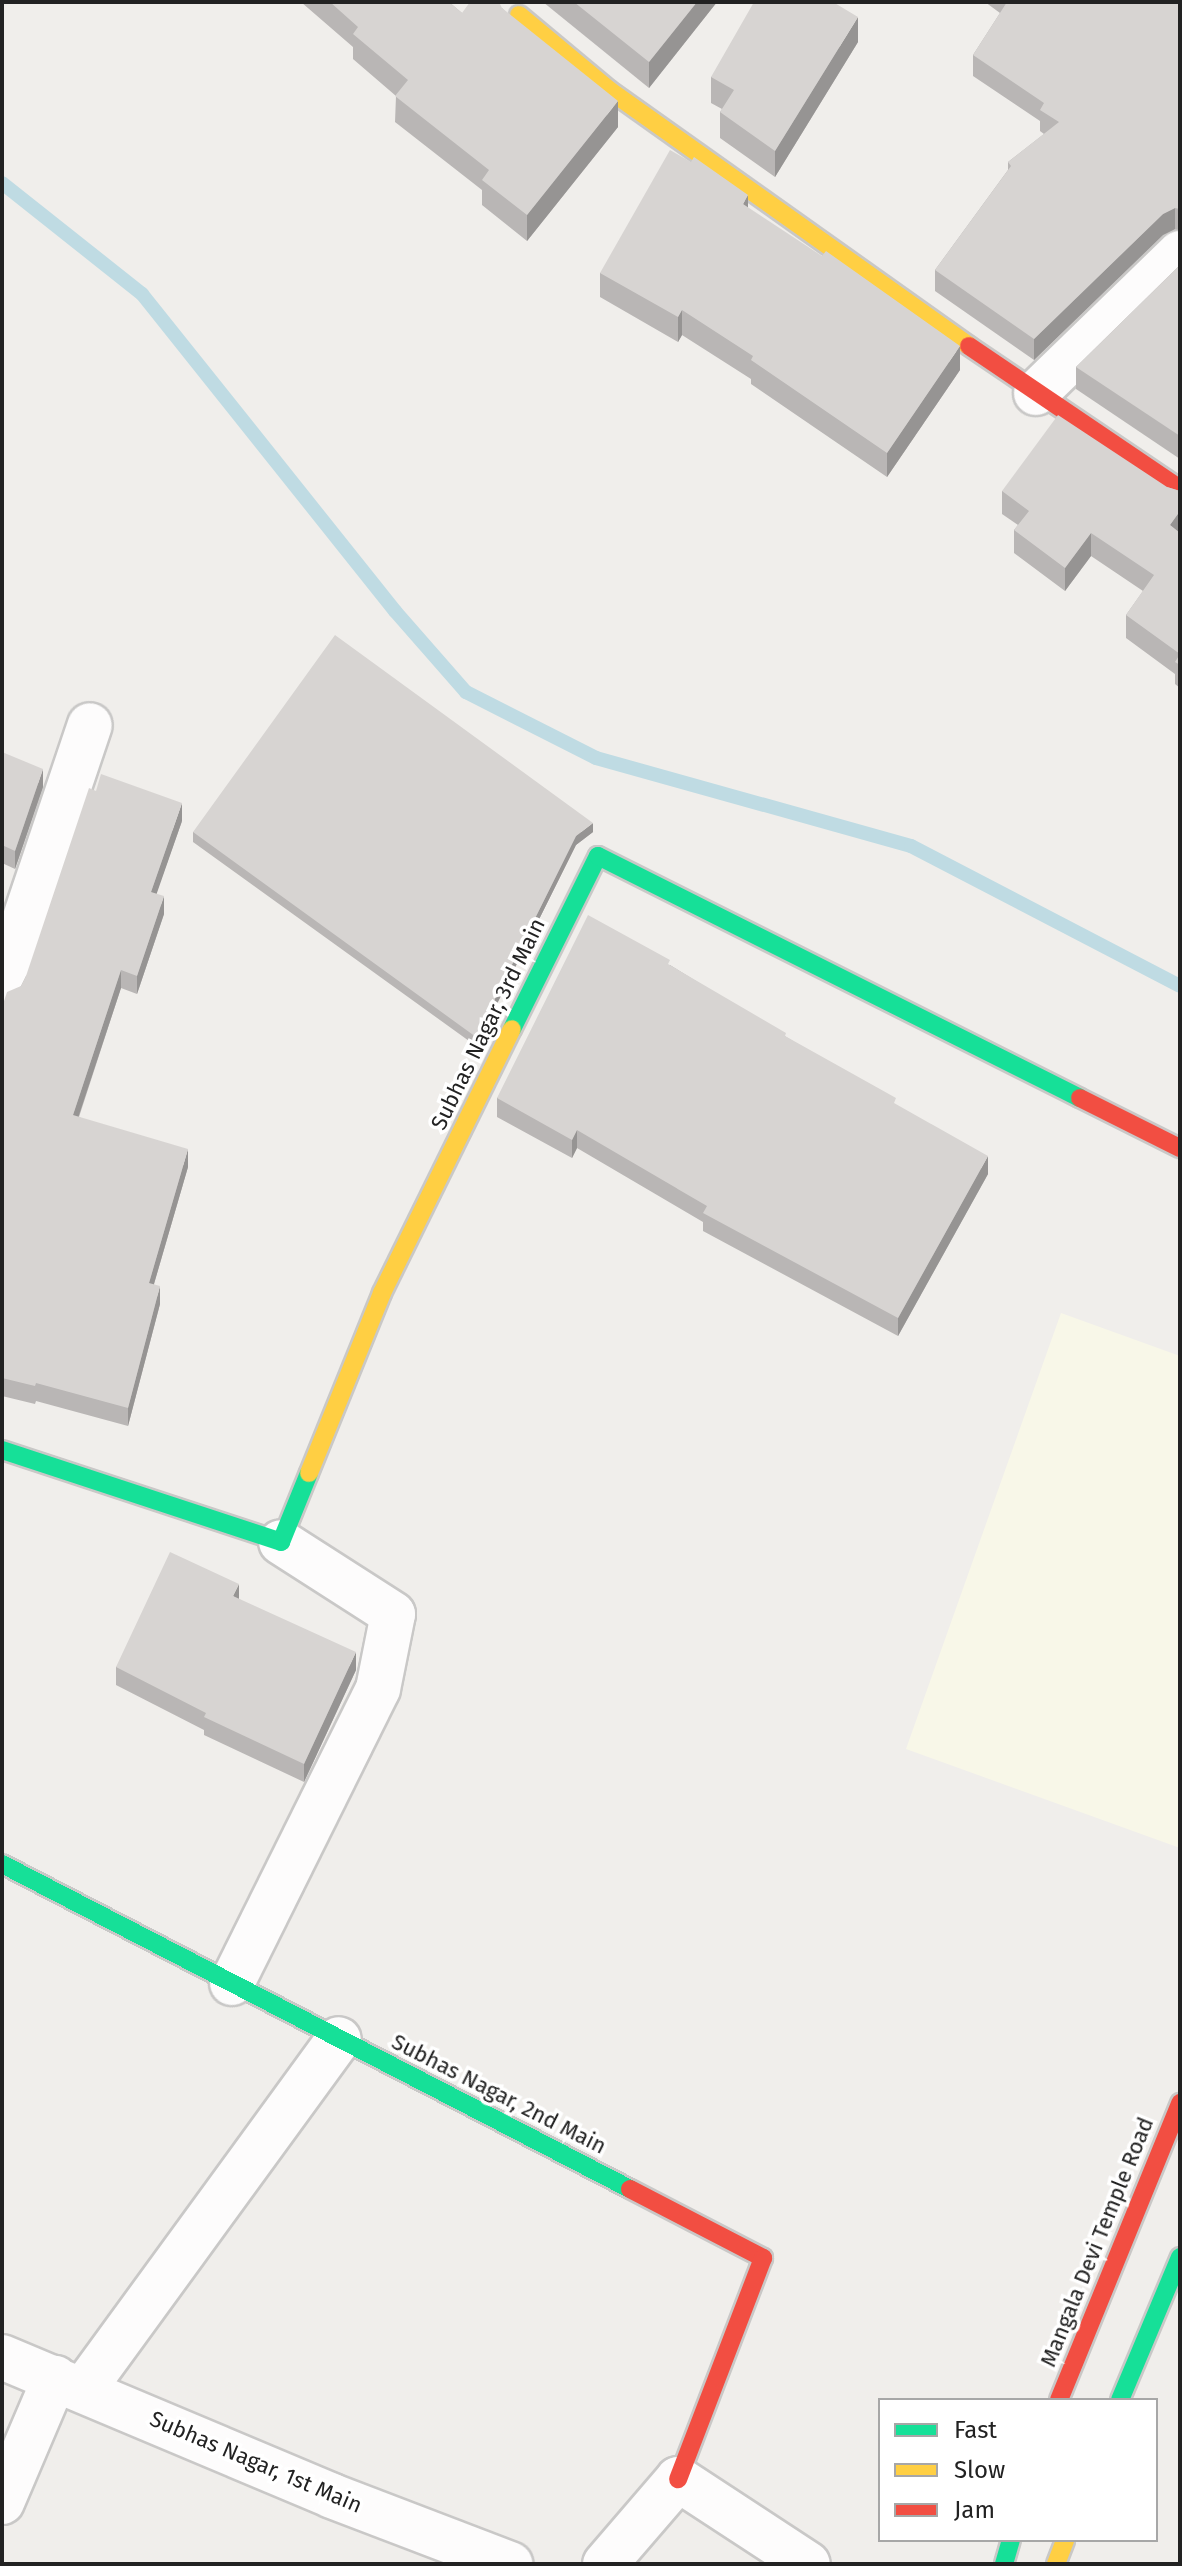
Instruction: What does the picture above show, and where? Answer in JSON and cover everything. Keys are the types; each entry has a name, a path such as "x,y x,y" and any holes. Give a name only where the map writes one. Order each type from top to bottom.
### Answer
{"street":[{"path":"519,15 609,90 1036,393 1180,489"},
{"path":"1036,393 1180,253"},
{"path":"2,986 90,725"},
{"name":"Subhas Nagar, 3rd Main","path":"281,1542 382,1293 598,856 1180,1148"},
{"path":"2,1450 281,1542 393,1614 378,1689 232,1983"},
{"name":"Subhas Nagar, 2nd Main","path":"2,1864 763,2258 678,2479"},
{"path":"2,2502 69,2384 339,2039"},
{"name":"Mangala Devi Temple Road","path":"1060,2398 1180,2103"},
{"path":"1121,2398 1180,2257"},
{"name":"Subhas Nagar, 1st Main","path":"2,2357 332,2496 510,2564"},
{"path":"605,2564 678,2479 808,2564"},
{"path":"1004,2564 1010,2542"},
{"path":"1056,2564 1064,2542"}],"shaded area":[{"path":"1061,1313 1180,1356 1180,1848 906,1749"}],"building":[{"path":"330,2 449,2 462,13 470,2 499,2 502,8 618,101 527,215 482,180 489,170 395,96 408,80 353,34 358,27"},
{"path":"574,2 697,2 649,62"},
{"path":"754,2 833,2 858,17 775,151 720,112 734,90 711,77"},
{"path":"1007,2 1180,2 1180,209 1163,214 1034,339 935,270 1011,166 1008,162 1059,122 1040,110 1044,103 973,55"},
{"path":"670,150 691,162 694,157 748,195 743,204 822,256 826,251 960,346 887,453 751,360 753,356 682,310 678,317 600,273"},
{"path":"1180,265 1180,436 1076,367"},
{"path":"1058,415 1167,487 1180,491 1180,511 1170,525 1180,533 1180,654 1126,615 1154,575 1091,533 1065,568 1014,530 1029,511 1002,491"},
{"path":"335,635 593,823 576,836 476,1037 193,832"},
{"path":"2,752 43,769 15,851 2,845"},
{"path":"101,774 182,803 151,892 164,896 137,976 121,970 73,1115 188,1149 149,1283 160,1286 128,1408 36,1383 35,1386 2,1378 2,1007 7,992 21,986 26,976 89,788 96,791"},
{"path":"588,915 670,960 668,964 786,1033 785,1036 896,1098 894,1103 988,1156 898,1318 703,1213 707,1206 577,1130 572,1140 497,1098"},
{"path":"170,1552 239,1584 233,1596 356,1652 304,1764 204,1717 206,1713 116,1667"}],"waterway":[{"path":"2,183 142,294 395,611 466,692 596,758 911,846 1180,986"}],"traffic: fast":[{"path":"512,1029 598,856 1080,1098"},
{"path":"2,1450 281,1542 309,1473"},
{"path":"2,1864 630,2189"},
{"path":"1121,2398 1180,2257"},
{"path":"1004,2564 1010,2542"}],"traffic: slow":[{"path":"519,15 609,90 969,346"},
{"path":"309,1473 382,1293 512,1029"},
{"path":"1056,2564 1064,2542"}],"traffic: jam":[{"path":"969,346 1180,489"},
{"path":"1080,1098 1180,1148"},
{"path":"1060,2398 1180,2103"},
{"path":"630,2189 763,2258 678,2479"}]}
